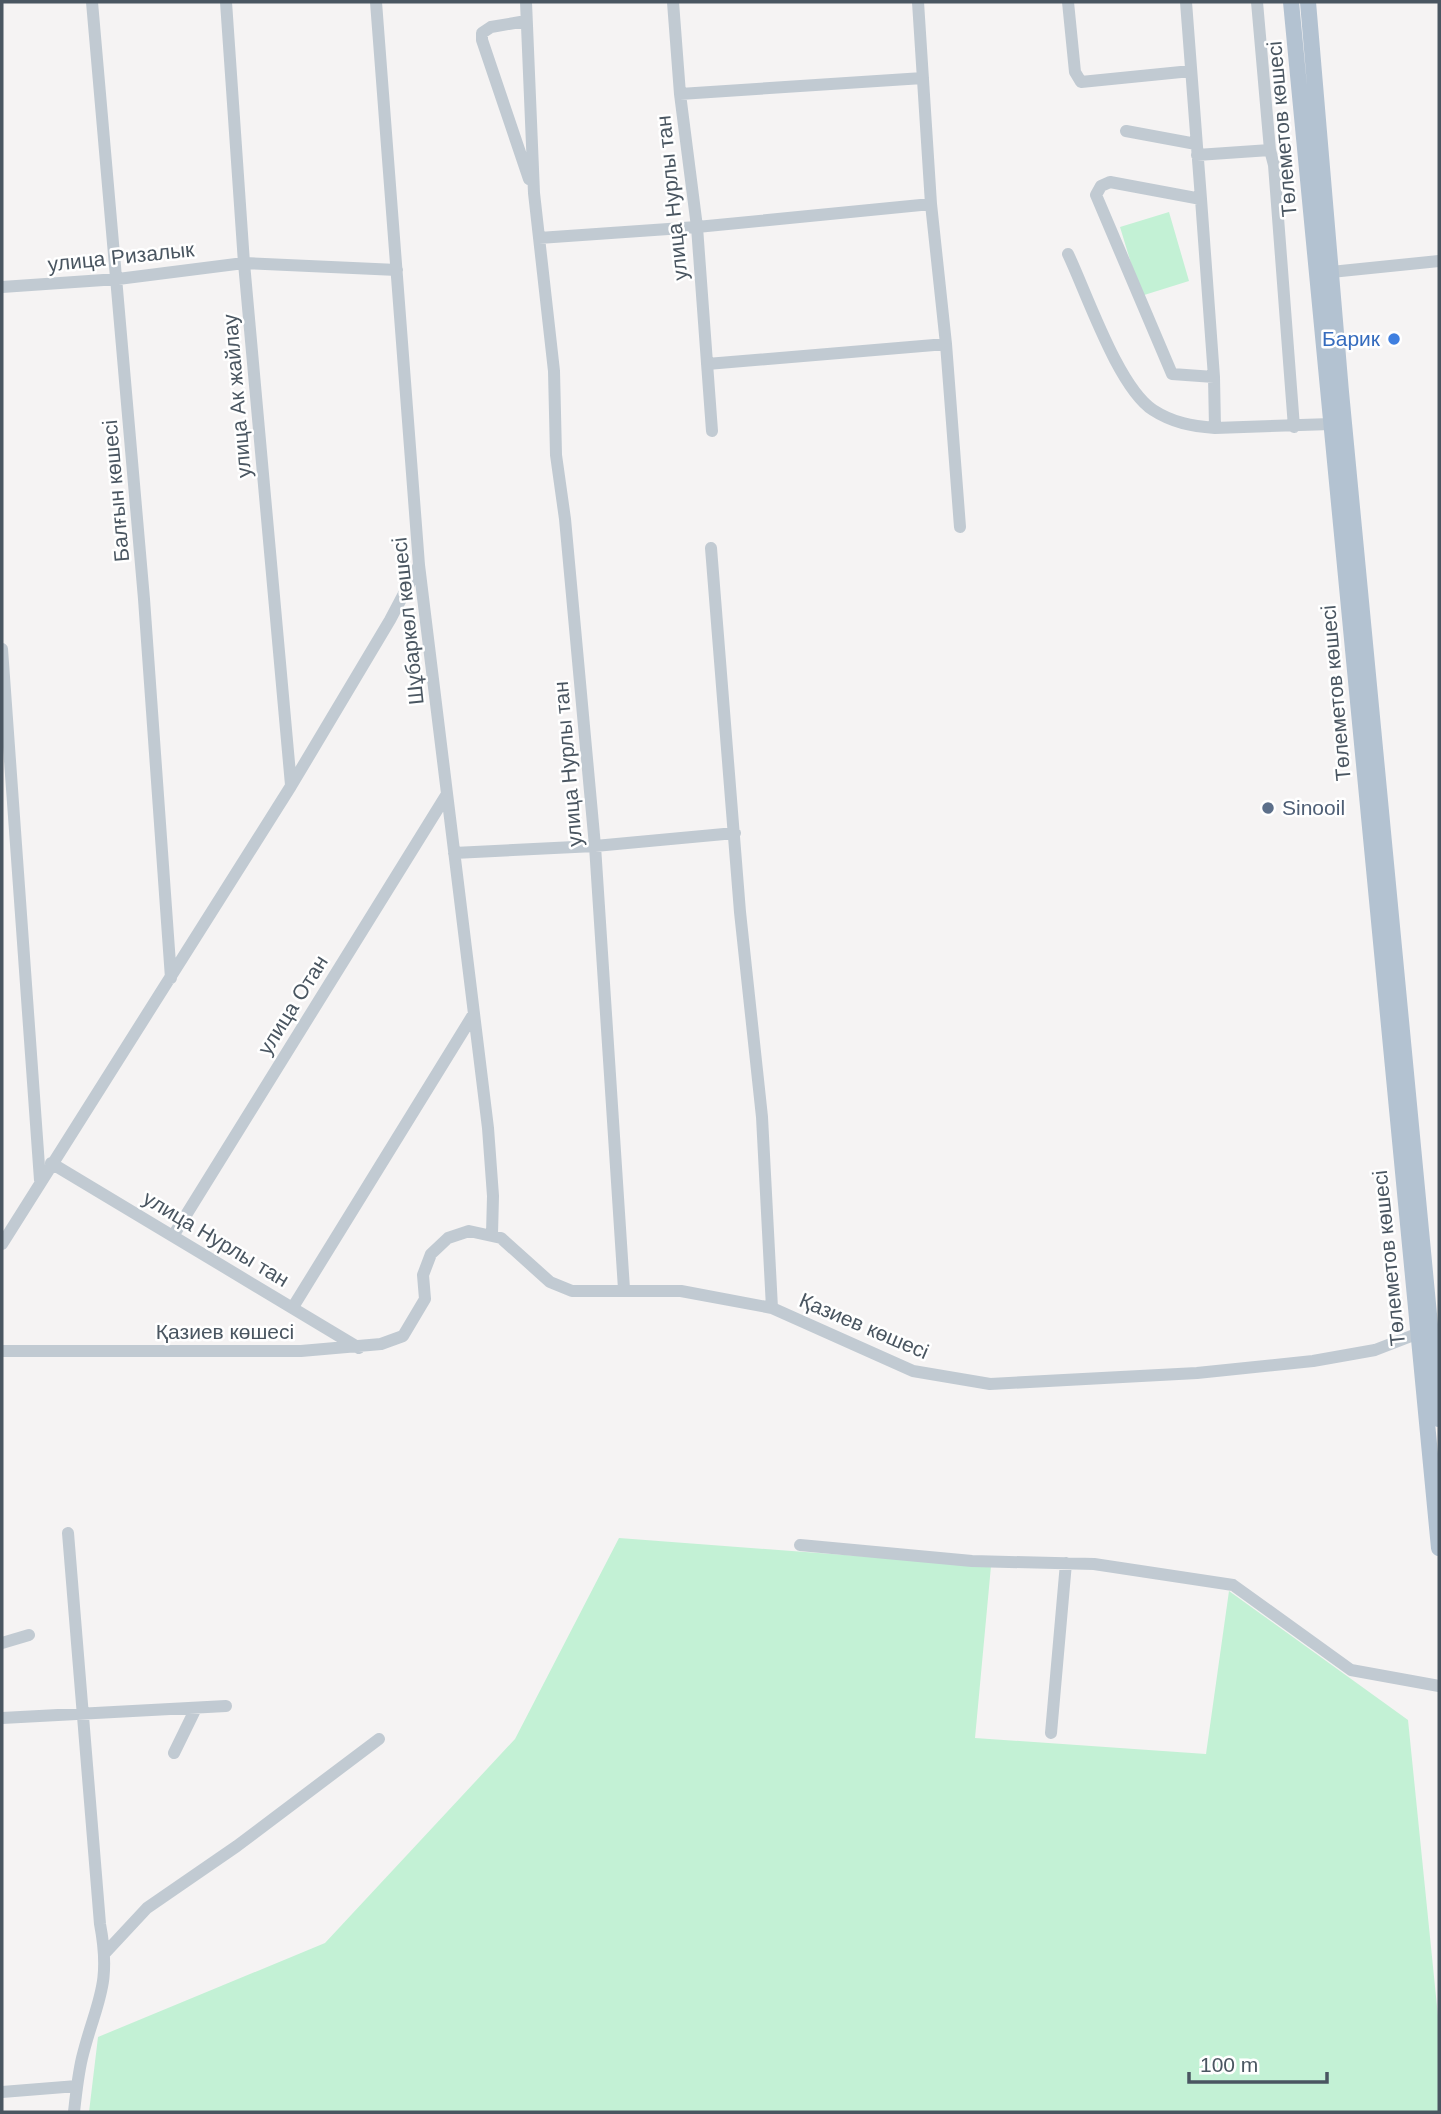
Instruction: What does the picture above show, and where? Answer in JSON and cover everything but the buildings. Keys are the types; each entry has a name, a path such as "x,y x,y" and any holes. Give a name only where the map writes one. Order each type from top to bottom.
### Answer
{"main road":[{"name":"Төлеметов көшесі","path":"1291,2 1335,392 1439,1419"},
{"name":"Төлеметов көшесі","path":"1308,2 1331,272 1335,392 1331,424 1396,1120 1430,1331 1439,1548"}],"street":[{"name":"Балғын көшесі","path":"92,2 118,279 171,978"},
{"name":"улица Ак жайлау","path":"226,2 244,263 291,786"},
{"name":"Шұбаркөл көшесі","path":"376,2 419,565 492,1171 492,1234"},
{"path":"526,2 534,193"},
{"name":"улица Нурлы тан","path":"673,2 680,94 697,227 712,431"},
{"path":"918,2 931,204 946,344 960,527"},
{"path":"1068,2 1075,72 1081,82 1191,71"},
{"path":"1186,2 1214,377 1215,428"},
{"path":"1257,2 1270,150 1274,165 1294,427"},
{"path":"526,21 491,27 482,33 482,40 534,193"},
{"path":"680,94 923,78"},
{"path":"1126,131 1197,149 1270,150"},
{"path":"1201,199 1110,183 1101,186 1096,195 1172,374 1214,377"},
{"name":"улица Нурлы тан","path":"534,193 554,371 558,484 565,519 595,846 624,1289"},
{"path":"539,238 697,227 931,204"},
{"path":"1068,254 1127,384 1151,409 1179,424 1215,428 1331,424"},
{"path":"1331,272 1439,261"},
{"name":"улица Ризалык","path":"2,287 118,279 244,263 397,270"},
{"path":"708,364 946,344"},
{"path":"711,548 740,912 762,1117 772,1308"},
{"path":"2,1244 291,786 390,620 419,565"},
{"path":"2,649 40,1180"},
{"name":"улица Отан","path":"173,1236 447,794"},
{"path":"454,853 595,846 735,833"},
{"path":"293,1307 473,1015"},
{"name":"улица Нурлы тан","path":"51,1163 360,1348"},
{"name":"Қазиев көшесі","path":"2,1351 281,1352 360,1348 403,1336 425,1299 423,1275 431,1254 448,1238 469,1231 492,1234 515,1250 550,1282 572,1291 681,1291 772,1308 913,1371 990,1384 1197,1373 1313,1361 1375,1350 1430,1331"},
{"path":"68,1533 100,1924 106,1952 102,2000 82,2058 74,2112"},
{"path":"800,1545 972,1561 1094,1564 1233,1585 1351,1670 1439,1686"},
{"path":"1051,1733 1066,1563"},
{"path":"2,1643 29,1635"},
{"path":"2,1718 226,1706"},
{"path":"174,1753 196,1708"},
{"path":"106,1952 147,1908 194,1877 379,1739"},
{"path":"2,2092 77,2086"}],"green space":[{"path":"1169,212 1189,281 1141,296 1120,227"},
{"path":"619,1538 991,1566 975,1738 1206,1754 1229,1591 1408,1720 1439,2026 1439,2112 89,2112 98,2037 325,1943 515,1739"}],"place":[{"name":"Барик","path":"1394,339"},
{"name":"Sinooil","path":"1268,808"}]}
